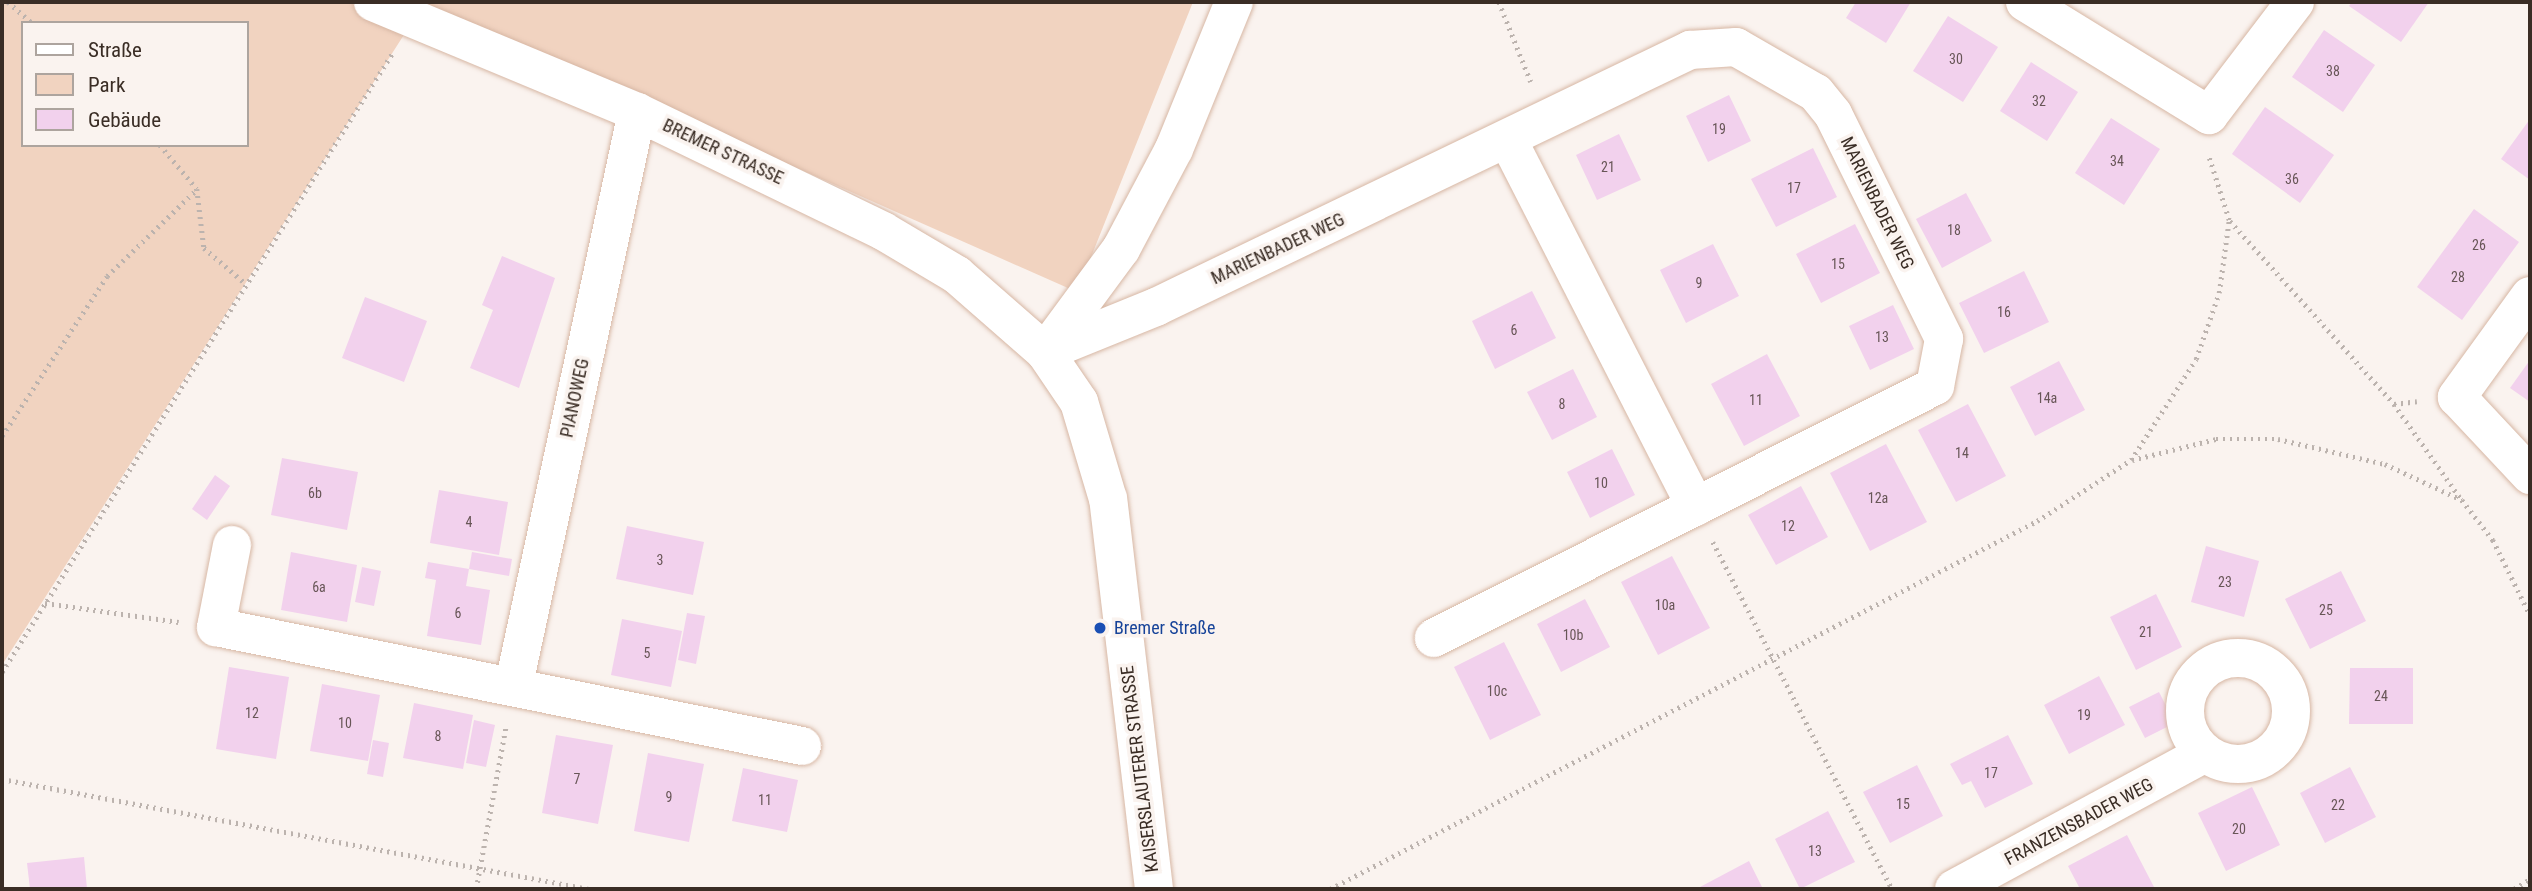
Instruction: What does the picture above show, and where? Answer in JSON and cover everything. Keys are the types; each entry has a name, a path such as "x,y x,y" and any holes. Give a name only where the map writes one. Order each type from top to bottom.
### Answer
{"street":[{"name":"BREMER STRASSE","path":"373,2 636,112 883,231 957,275 1045,352"},
{"path":"1045,352 1121,249 1174,149 1234,2"},
{"path":"2025,2 2209,115 2295,2"},
{"name":"MARIENBADER WEG","path":"1045,352 1137,316 1508,141 1690,50 1736,47 1816,93 1833,114 1944,339 1935,386 1434,638"},
{"name":"PIANOWEG","path":"514,684 636,112"},
{"path":"1508,141 1696,507"},
{"path":"2530,296 2457,397 2530,475"},
{"name":"KAISERSLAUTERER STRASSE","path":"1045,352 1079,402 1108,499 1154,889"},
{"path":"232,545 216,627 514,684 802,746"},
{"name":"FRANZENSBADER WEG","path":"1954,889 2204,754"}],"path":[{"path":"8,2 30,21"},
{"path":"1499,2 1546,120"},
{"path":"2,672 414,19"},
{"path":"2209,115 2208,164 2230,220 2394,404 2493,540 2530,615"},
{"path":"162,147 197,189 204,248 245,283"},
{"path":"2,436 107,276 197,189"},
{"path":"2131,460 2196,359 2219,292 2230,220"},
{"path":"1330,889 2038,521 2131,460 2216,439 2278,439 2385,464 2462,500"},
{"path":"1696,507 1770,662 1892,889"},
{"path":"45,603 216,627"},
{"path":"476,889 514,684"},
{"path":"2,779 589,889"},
{"path":"2514,889 2530,879"}],"green space":[{"path":"2,2 373,2 414,19 2,665"},
{"path":"422,2 1193,2 1077,292"}],"building":[{"path":"1856,2 1911,2 1886,43 1846,18"},
{"path":"2352,2 2429,2 2401,42 2349,6"},
{"path":"1948,16 1998,47 1963,102 1913,71"},
{"path":"2324,30 2375,65 2343,112 2292,77"},
{"path":"2031,62 2078,92 2047,141 2000,111"},
{"path":"1729,95 1751,141 1708,162 1686,116"},
{"path":"2265,107 2334,155 2300,203 2232,154"},
{"path":"2111,118 2160,149 2124,205 2075,173"},
{"path":"2530,119 2530,180 2501,159"},
{"path":"1619,134 1641,180 1597,200 1576,155"},
{"path":"1813,148 1837,197 1776,227 1751,179"},
{"path":"1966,193 1992,241 1942,268 1916,219"},
{"path":"2474,209 2519,242 2462,320 2417,287"},
{"path":"1855,224 1880,273 1821,303 1796,254"},
{"path":"1713,244 1739,296 1686,323 1660,270"},
{"path":"502,256 555,278 519,388 470,368 493,310 482,305"},
{"path":"2024,271 2049,322 1984,353 1959,303"},
{"path":"1532,291 1556,338 1495,369 1472,321"},
{"path":"365,297 427,321 404,382 342,358"},
{"path":"1893,305 1914,349 1870,370 1849,326"},
{"path":"1767,354 1800,416 1744,446 1711,384"},
{"path":"2530,360 2530,402 2510,388"},
{"path":"2059,361 2085,410 2035,436 2010,387"},
{"path":"1573,369 1597,417 1552,440 1527,392"},
{"path":"1968,404 2006,476 1956,502 1918,430"},
{"path":"1886,444 1927,522 1870,551 1830,473"},
{"path":"1612,449 1635,495 1590,518 1567,472"},
{"path":"282,458 358,472 347,530 271,515"},
{"path":"215,475 230,486 207,520 192,509"},
{"path":"1801,486 1828,537 1776,565 1748,515"},
{"path":"439,490 508,502 499,555 430,543"},
{"path":"627,526 704,542 693,595 616,579"},
{"path":"2206,546 2259,561 2244,617 2191,602"},
{"path":"291,552 357,565 347,622 281,610"},
{"path":"472,552 512,559 509,576 469,569"},
{"path":"1672,556 1710,628 1658,655 1621,582"},
{"path":"428,562 469,569 466,586 490,590 481,645 427,636 436,580 425,578"},
{"path":"362,567 381,571 374,606 355,602"},
{"path":"2341,571 2366,621 2310,649 2285,599"},
{"path":"2156,594 2182,647 2136,670 2110,617"},
{"path":"1585,599 1610,647 1561,672 1537,624"},
{"path":"687,613 705,616 696,664 678,660"},
{"path":"622,619 682,631 671,687 611,675"},
{"path":"1504,642 1541,715 1490,740 1454,667"},
{"path":"229,667 289,677 276,759 216,749"},
{"path":"2350,668 2413,668 2413,724 2349,724"},
{"path":"2099,676 2125,725 2069,754 2044,705"},
{"path":"322,684 380,695 368,761 310,751"},
{"path":"2159,692 2175,723 2145,738 2129,707"},
{"path":"414,703 473,715 463,769 403,758"},
{"path":"474,720 495,725 486,767 466,763"},
{"path":"556,735 613,745 598,824 542,813"},
{"path":"2008,735 2033,784 1985,808 1971,781 1962,785 1950,764"},
{"path":"373,740 389,743 383,777 367,774"},
{"path":"648,753 704,764 689,842 634,831"},
{"path":"1917,765 1943,816 1890,843 1863,792"},
{"path":"2350,767 2376,817 2325,843 2300,793"},
{"path":"743,768 798,780 787,832 732,821"},
{"path":"2252,787 2280,845 2226,871 2198,813"},
{"path":"1828,811 1855,862 1800,889 1775,839"},
{"path":"2127,835 2154,887 2080,889 2068,866"},
{"path":"84,857 87,889 30,889 27,863"},
{"path":"1749,861 1763,889 1701,889 1700,887"}],"place":[{"name":"Bremer Straße","path":"1100,628"}]}
